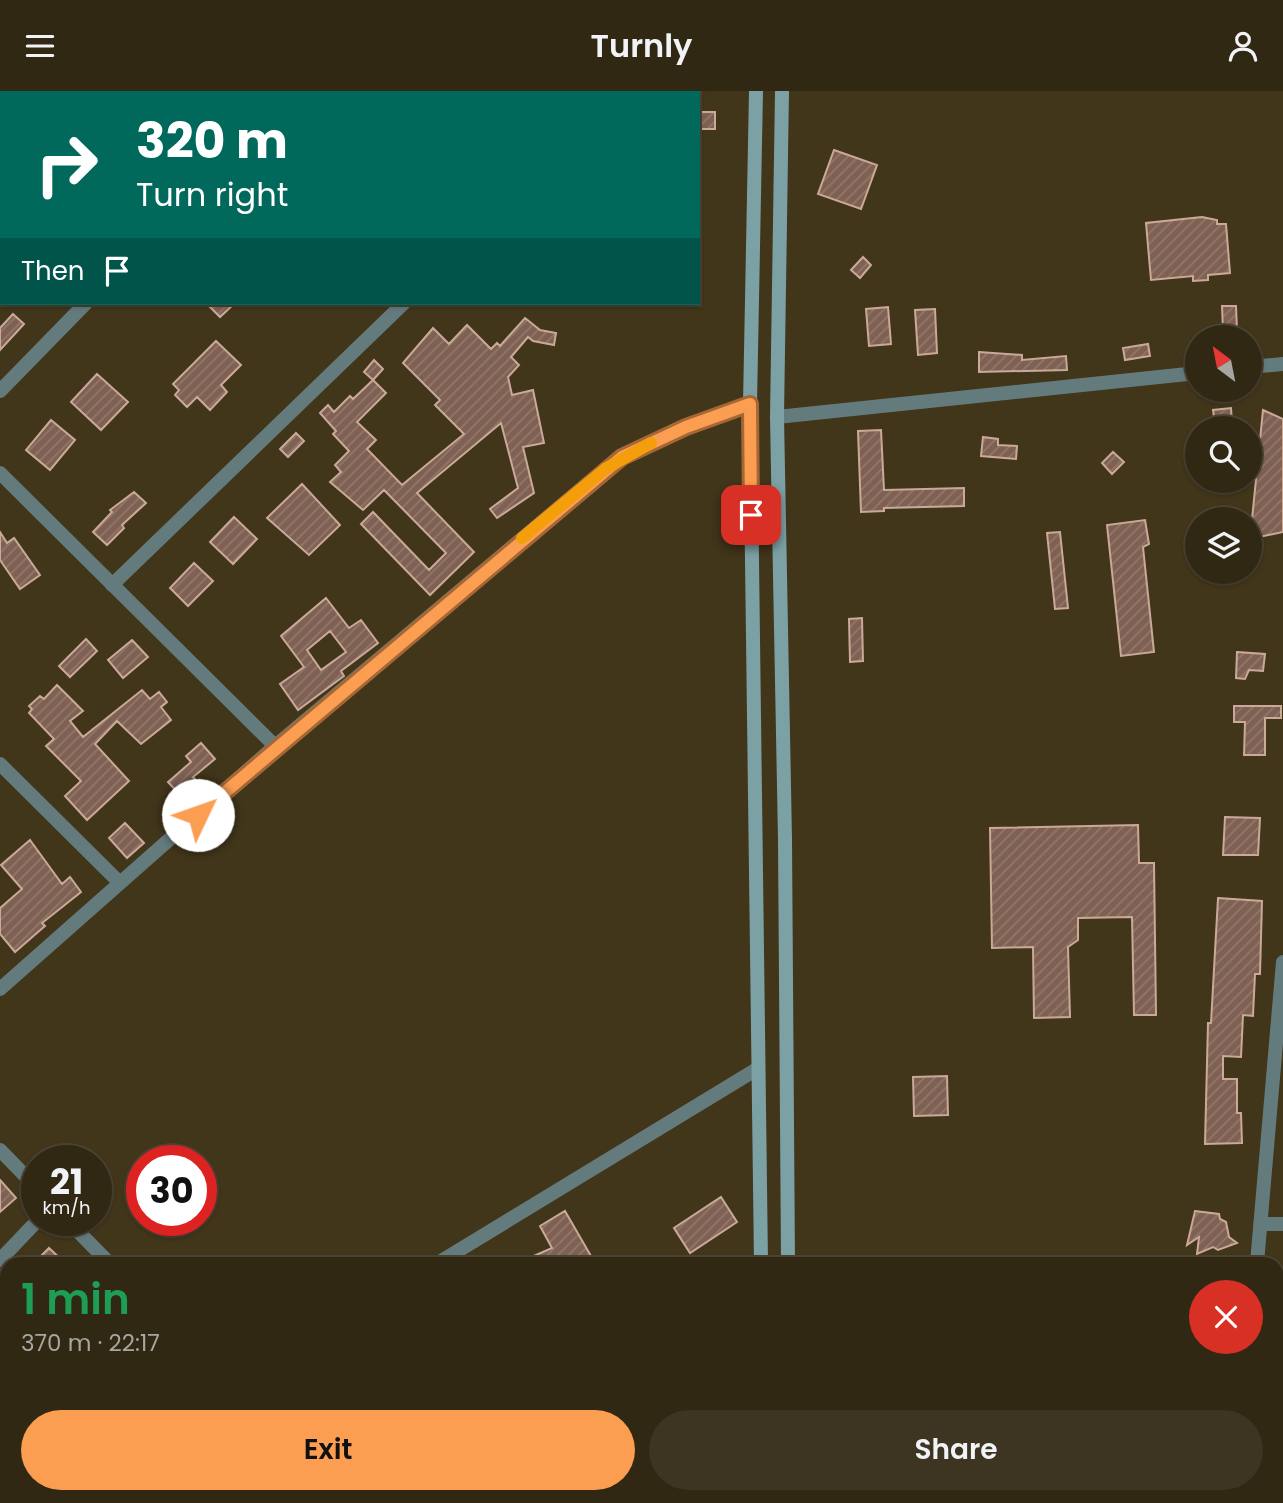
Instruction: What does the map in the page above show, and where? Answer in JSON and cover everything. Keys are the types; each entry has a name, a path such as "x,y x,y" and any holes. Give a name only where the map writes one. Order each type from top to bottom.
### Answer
{"main road":[{"path":"756,91 750,404 761,1257"},
{"path":"782,91 777,417 785,839 788,1257"}],"street":[{"path":"0,391 84,305"},
{"path":"112,586 402,305"},
{"path":"1262,366 1283,364"},
{"path":"777,417 1185,374"},
{"path":"0,989 275,746 605,469 622,457 686,427 750,404"},
{"path":"0,473 275,746"},
{"path":"0,764 120,883"},
{"path":"1257,1257 1283,963"},
{"path":"448,1257 757,1069"},
{"path":"0,1150 21,1172"},
{"path":"1260,1224 1283,1224"},
{"path":"3,1257 23,1236"},
{"path":"82,1236 102,1257"}],"building":[{"path":"700,112 715,112 715,129 700,129"},
{"path":"834,150 877,165 861,209 818,194"},
{"path":"1202,217 1217,220 1217,224 1226,224 1230,273 1208,275 1208,280 1193,281 1193,276 1151,280 1146,223"},
{"path":"863,257 871,265 860,278 851,270"},
{"path":"208,305 233,305 220,317"},
{"path":"1222,306 1236,306 1237,325 1223,325"},
{"path":"888,307 891,344 869,346 866,309"},
{"path":"935,309 937,353 918,355 915,310"},
{"path":"13,314 24,324 0,350 0,328"},
{"path":"525,318 540,330 556,333 554,345 533,341 528,337 511,357 519,365 508,377 512,395 533,390 544,443 523,447 534,493 497,518 490,509 518,488 501,423 417,493 474,552 430,595 361,524 373,512 429,570 446,553 384,490 363,510 330,482 341,472 335,465 349,451 333,434 336,431 320,413 328,405 334,412 350,396 353,399 373,380 386,393 357,422 376,440 367,449 402,485 464,434 435,405 440,400 403,363 433,328 449,344 467,325 491,349 497,343 500,346"},
{"path":"216,341 241,365 221,385 227,392 210,410 197,397 187,407 175,395 179,390 173,384"},
{"path":"1148,344 1150,356 1125,360 1123,348"},
{"path":"979,352 1022,355 1022,360 1066,356 1067,370 979,372"},
{"path":"374,360 383,369 373,380 364,372"},
{"path":"97,374 128,402 101,430 71,402"},
{"path":"1231,408 1232,416 1214,416 1213,410"},
{"path":"1263,410 1283,419 1283,532 1262,536 1262,507 1253,507 1255,493 1262,493"},
{"path":"51,420 75,440 50,470 26,450"},
{"path":"881,430 884,490 964,488 964,506 884,508 884,511 861,512 858,431"},
{"path":"296,433 304,441 288,457 280,449"},
{"path":"983,437 998,439 998,445 1017,446 1016,459 981,456"},
{"path":"1113,452 1124,462 1112,474 1102,463"},
{"path":"302,484 340,525 309,555 267,518"},
{"path":"134,492 146,503 122,525 124,528 107,545 93,532 112,512 110,510"},
{"path":"234,517 257,539 233,564 210,542"},
{"path":"1145,520 1149,544 1143,547 1154,652 1121,656 1107,525"},
{"path":"0,532 7,543 14,538 40,575 20,589 0,560"},
{"path":"1060,532 1068,608 1055,609 1047,533"},
{"path":"194,563 213,581 188,606 170,588"},
{"path":"326,598 349,628 361,620 378,643 341,671 344,676 298,710 280,684 304,667 281,636","holes":["330,631 346,652 321,670 307,650"]},
{"path":"862,618 863,661 850,662 849,619"},
{"path":"86,639 97,651 70,677 59,666"},
{"path":"132,640 148,657 123,678 108,660"},
{"path":"1237,652 1265,654 1263,671 1249,670 1245,679 1236,678"},
{"path":"57,685 83,711 70,721 83,737 142,690 150,699 159,692 167,702 161,707 171,720 141,744 117,721 95,744 129,781 87,820 65,796 81,781 46,746 54,739 29,713 32,709 29,706 40,696 44,699"},
{"path":"1234,706 1281,706 1281,718 1265,718 1265,755 1244,755 1245,722 1234,722"},
{"path":"201,743 215,759 193,777 203,788 191,798 184,791 180,795 168,782 191,762 186,756"},
{"path":"1225,817 1260,818 1258,855 1223,855"},
{"path":"125,823 144,843 127,858 109,838"},
{"path":"1138,825 1139,863 1154,863 1156,1015 1134,1015 1132,917 1078,918 1078,940 1068,947 1070,1017 1034,1018 1033,947 992,948 990,828"},
{"path":"30,840 62,884 70,877 81,892 42,923 45,926 15,952 0,934 0,908 22,889 1,865"},
{"path":"1218,898 1262,901 1260,974 1255,974 1253,1016 1243,1015 1241,1057 1223,1056 1223,1079 1237,1079 1237,1113 1241,1113 1242,1143 1205,1144 1208,1023 1211,1023"},
{"path":"947,1076 948,1115 914,1116 913,1077"},
{"path":"0,1180 16,1198 0,1212"},
{"path":"721,1197 737,1222 690,1253 674,1228"},
{"path":"565,1211 592,1257 532,1257 552,1248 540,1226"},
{"path":"1195,1211 1219,1214 1220,1219 1226,1222 1229,1237 1237,1243 1218,1250 1213,1247 1197,1254 1199,1237 1187,1245"},
{"path":"49,1248 59,1257 40,1257"}],"slow traffic":[{"path":"522,538 605,469 651,443"}],"route":[{"path":"198,815 275,746 622,457 686,427 750,404 751,515"}]}
